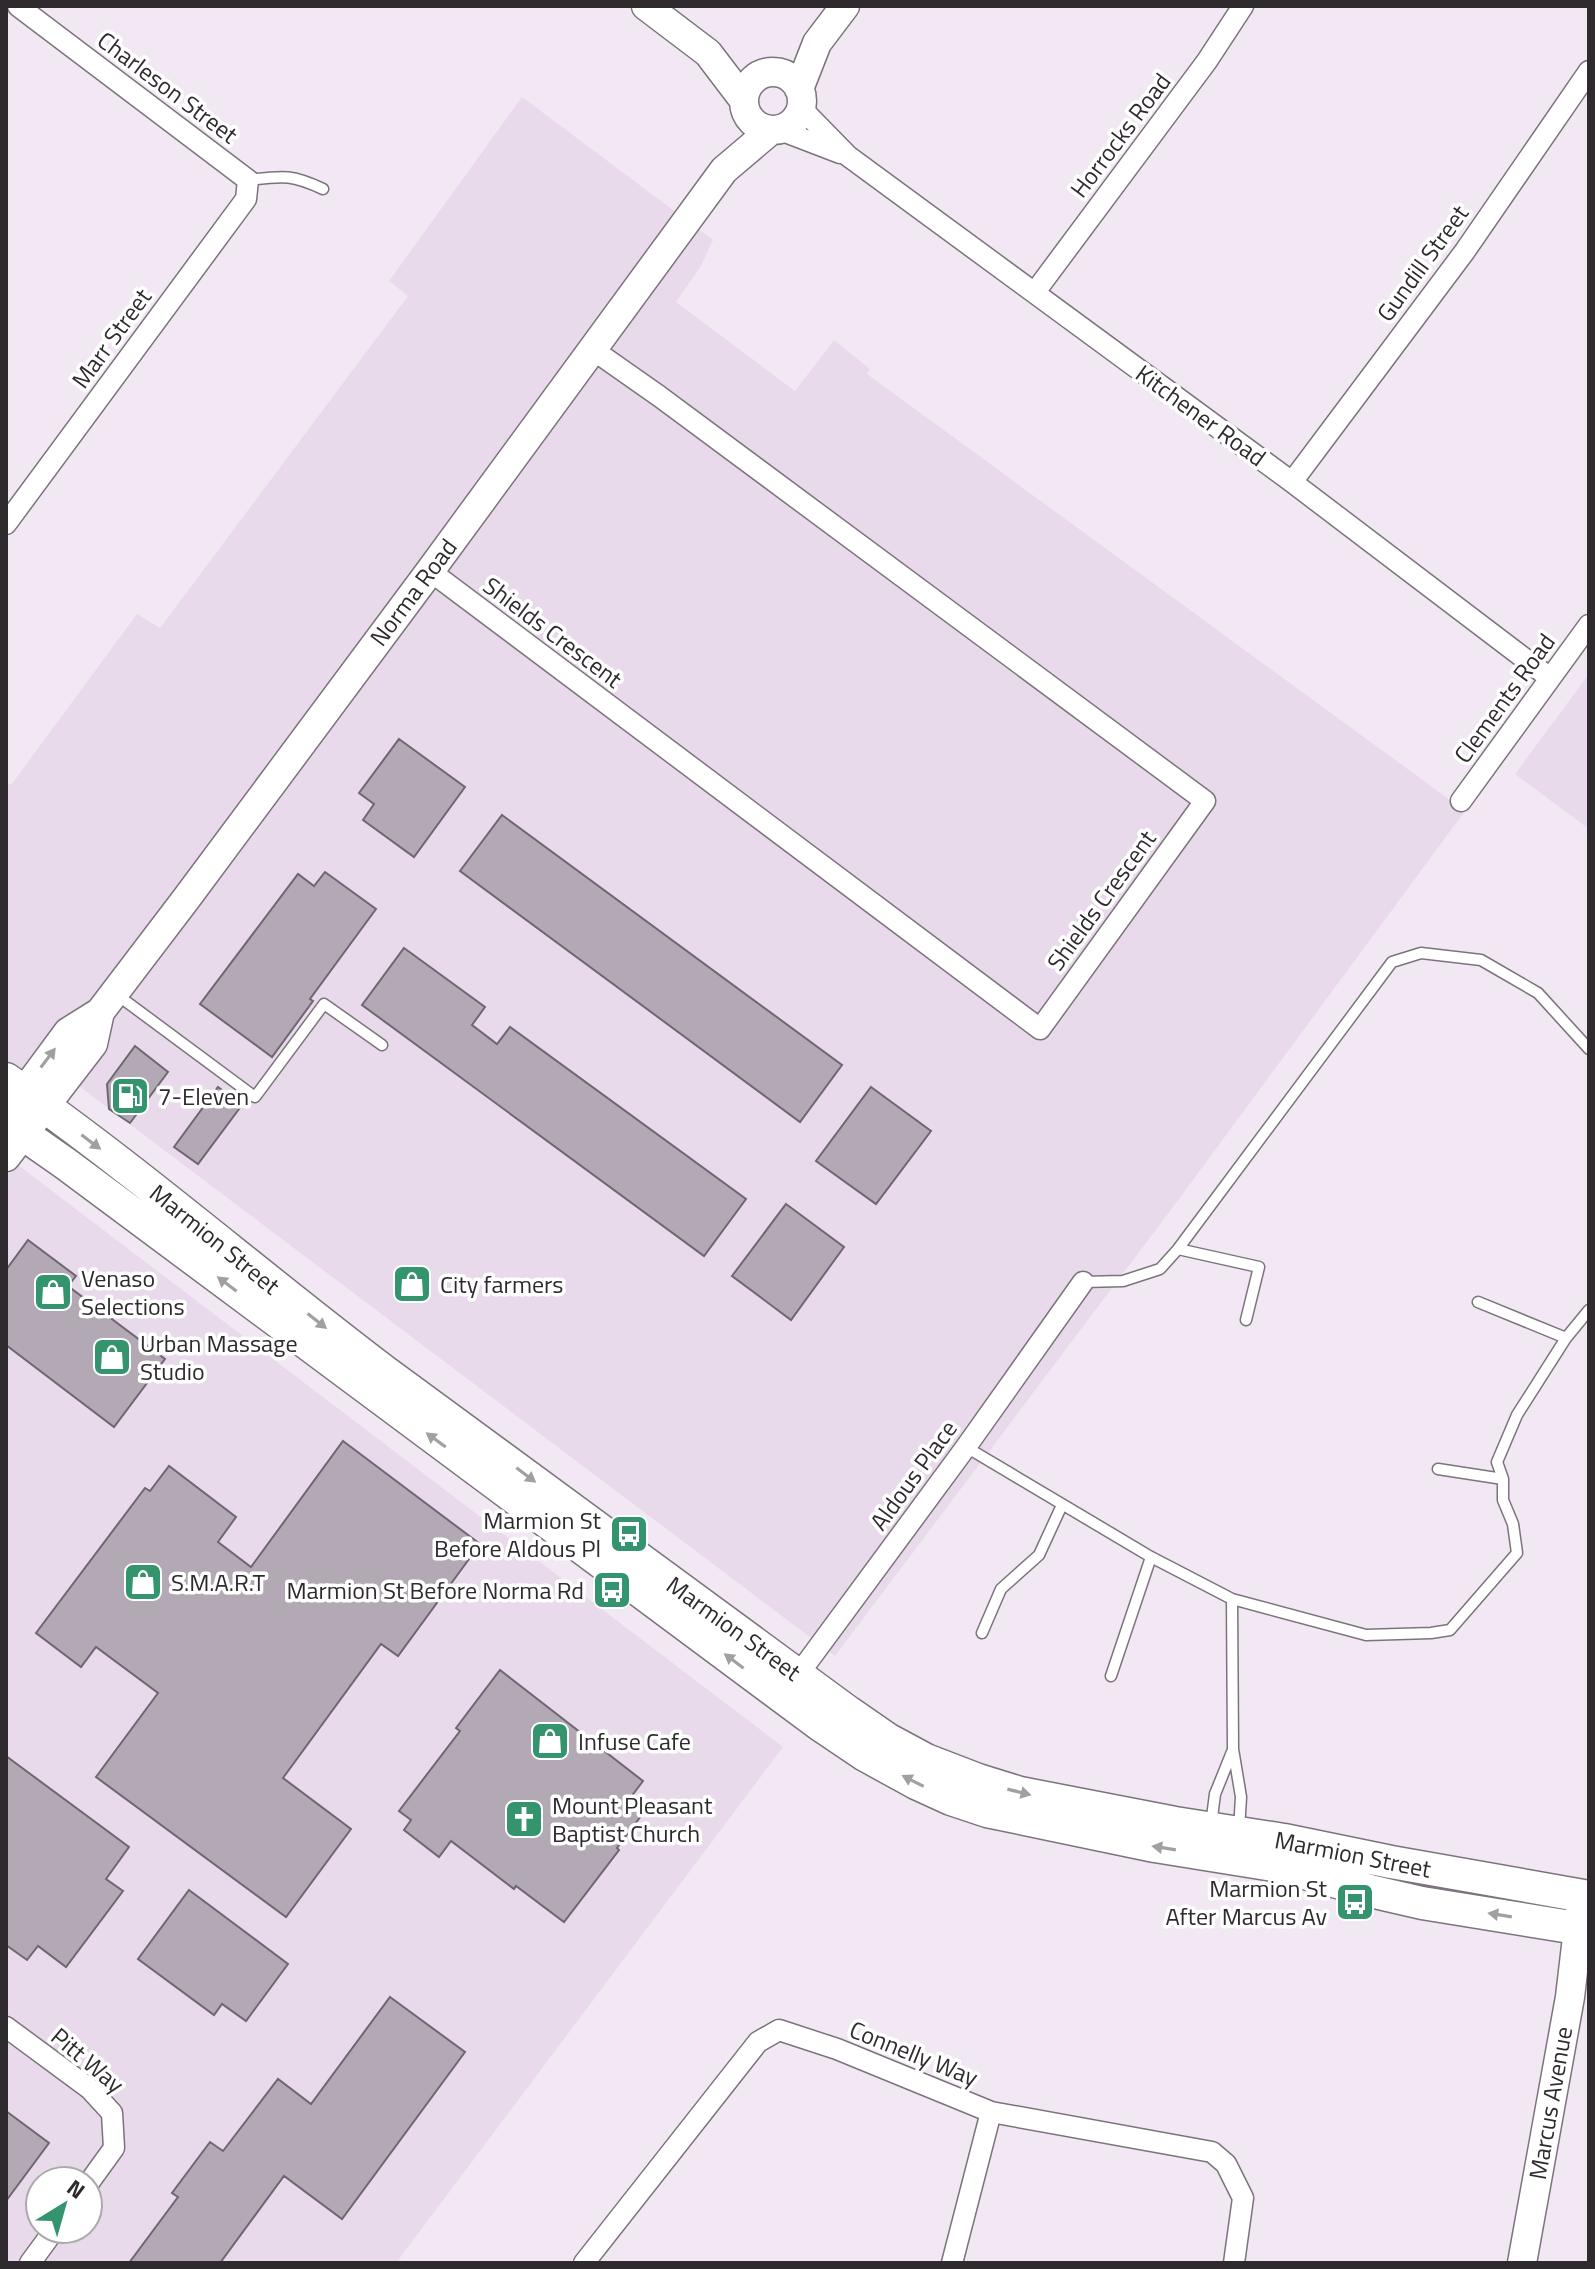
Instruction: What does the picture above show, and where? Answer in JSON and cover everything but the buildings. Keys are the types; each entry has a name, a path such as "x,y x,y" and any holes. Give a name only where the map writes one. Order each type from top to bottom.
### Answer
{"main road":[{"name":"Marmion Street","path":"16,1115 66,1164 790,1686 865,1755 916,1783 987,1811 1155,1846 1223,1844 1586,1896"},
{"name":"Marmion Street","path":"1223,1844 1279,1866 1370,1891 1422,1903 1583,1929"}],"street":[{"path":"6,12 11,6"},
{"name":"Charleson Street","path":"18,6 248,180"},
{"path":"646,6 708,53 756,125 775,130 789,126 797,119 817,43 845,6"},
{"name":"Horrocks Road","path":"1035,292 1207,61 1243,6"},
{"path":"744,104 746,89 756,77 771,72 817,43"},
{"path":"708,53 789,77 800,99"},
{"name":"Gundill Street","path":"1292,482 1465,251 1589,71"},
{"name":"Kitchener Road","path":"800,99 848,156 1292,482 1550,678"},
{"name":"Norma Road","path":"724,170 744,104"},
{"name":"Kitchener Road","path":"775,130 848,156"},
{"name":"Norma Road","path":"16,1115 68,1032 107,1003 430,571 724,170 775,130"},
{"name":"Marr Street","path":"6,524 246,199 248,180"},
{"name":"Shields Crescent","path":"430,571 1040,1029 1205,801 744,458 592,349"},
{"name":"Clements Road","path":"1461,801 1589,625"},
{"name":"Aldous Place","path":"790,1686 1083,1282"},
{"name":"Marcus Avenue","path":"1522,2263 1583,1929 1586,1896"},
{"name":"Marcus Avenue","path":"1541,2263 1589,1994"},
{"name":"Pitt Way","path":"6,2027 90,2089 112,2113 114,2148 102,2165"},
{"name":"Connelly Way","path":"584,2263 758,2042 779,2030 837,2049 991,2112 1212,2152 1226,2164 1243,2198 1234,2263"},
{"path":"952,2263 991,2112"},
{"path":"30,2263 43,2245"}],"lane":[{"path":"248,180 294,177 323,189"},
{"path":"1083,1282 1123,1281 1160,1269 1392,962 1421,953 1481,960 1538,993 1589,1049"},
{"path":"107,1003 255,1097 324,1004 382,1045"},
{"path":"1178,1249 1259,1267 1246,1320"},
{"path":"1478,1302 1566,1338"},
{"path":"966,1447 1151,1557 1232,1599 1366,1635 1450,1630 1517,1553 1497,1462 1517,1415 1566,1338 1589,1310"},
{"path":"1438,1469 1503,1479"},
{"path":"982,1633 1001,1589 1039,1555 1062,1505"},
{"path":"1111,1676 1151,1557"},
{"path":"1223,1844 1241,1797 1233,1749 1232,1599"},
{"path":"1223,1844 1215,1794 1233,1749"}],"shaded area":[{"path":"522,97 713,240 701,266 676,302 795,391 834,340 870,369 867,374 1465,811 1176,1203 835,1656 71,1080 18,1165 783,1747 396,2263 6,2263 6,782 11,785 137,614 160,628 408,296 389,281"},
{"path":"1589,674 1589,829 1515,774"}],"place":[{"name":"7-Eleven","path":"130,1096"},
{"name":"City farmers","path":"412,1284"},
{"name":"Venaso Selections","path":"53,1292"},
{"name":"Urban Massage Studio","path":"112,1357"},
{"name":"Marmion St Before Aldous Pl","path":"629,1534"},
{"name":"S.M.A.R.T","path":"143,1582"},
{"name":"Marmion St Before Norma Rd","path":"612,1590"},
{"name":"Infuse Cafe","path":"550,1741"},
{"name":"Mount Pleasant Baptist Church","path":"524,1819"},
{"name":"Marmion St After Marcus Av","path":"1355,1902"}]}
